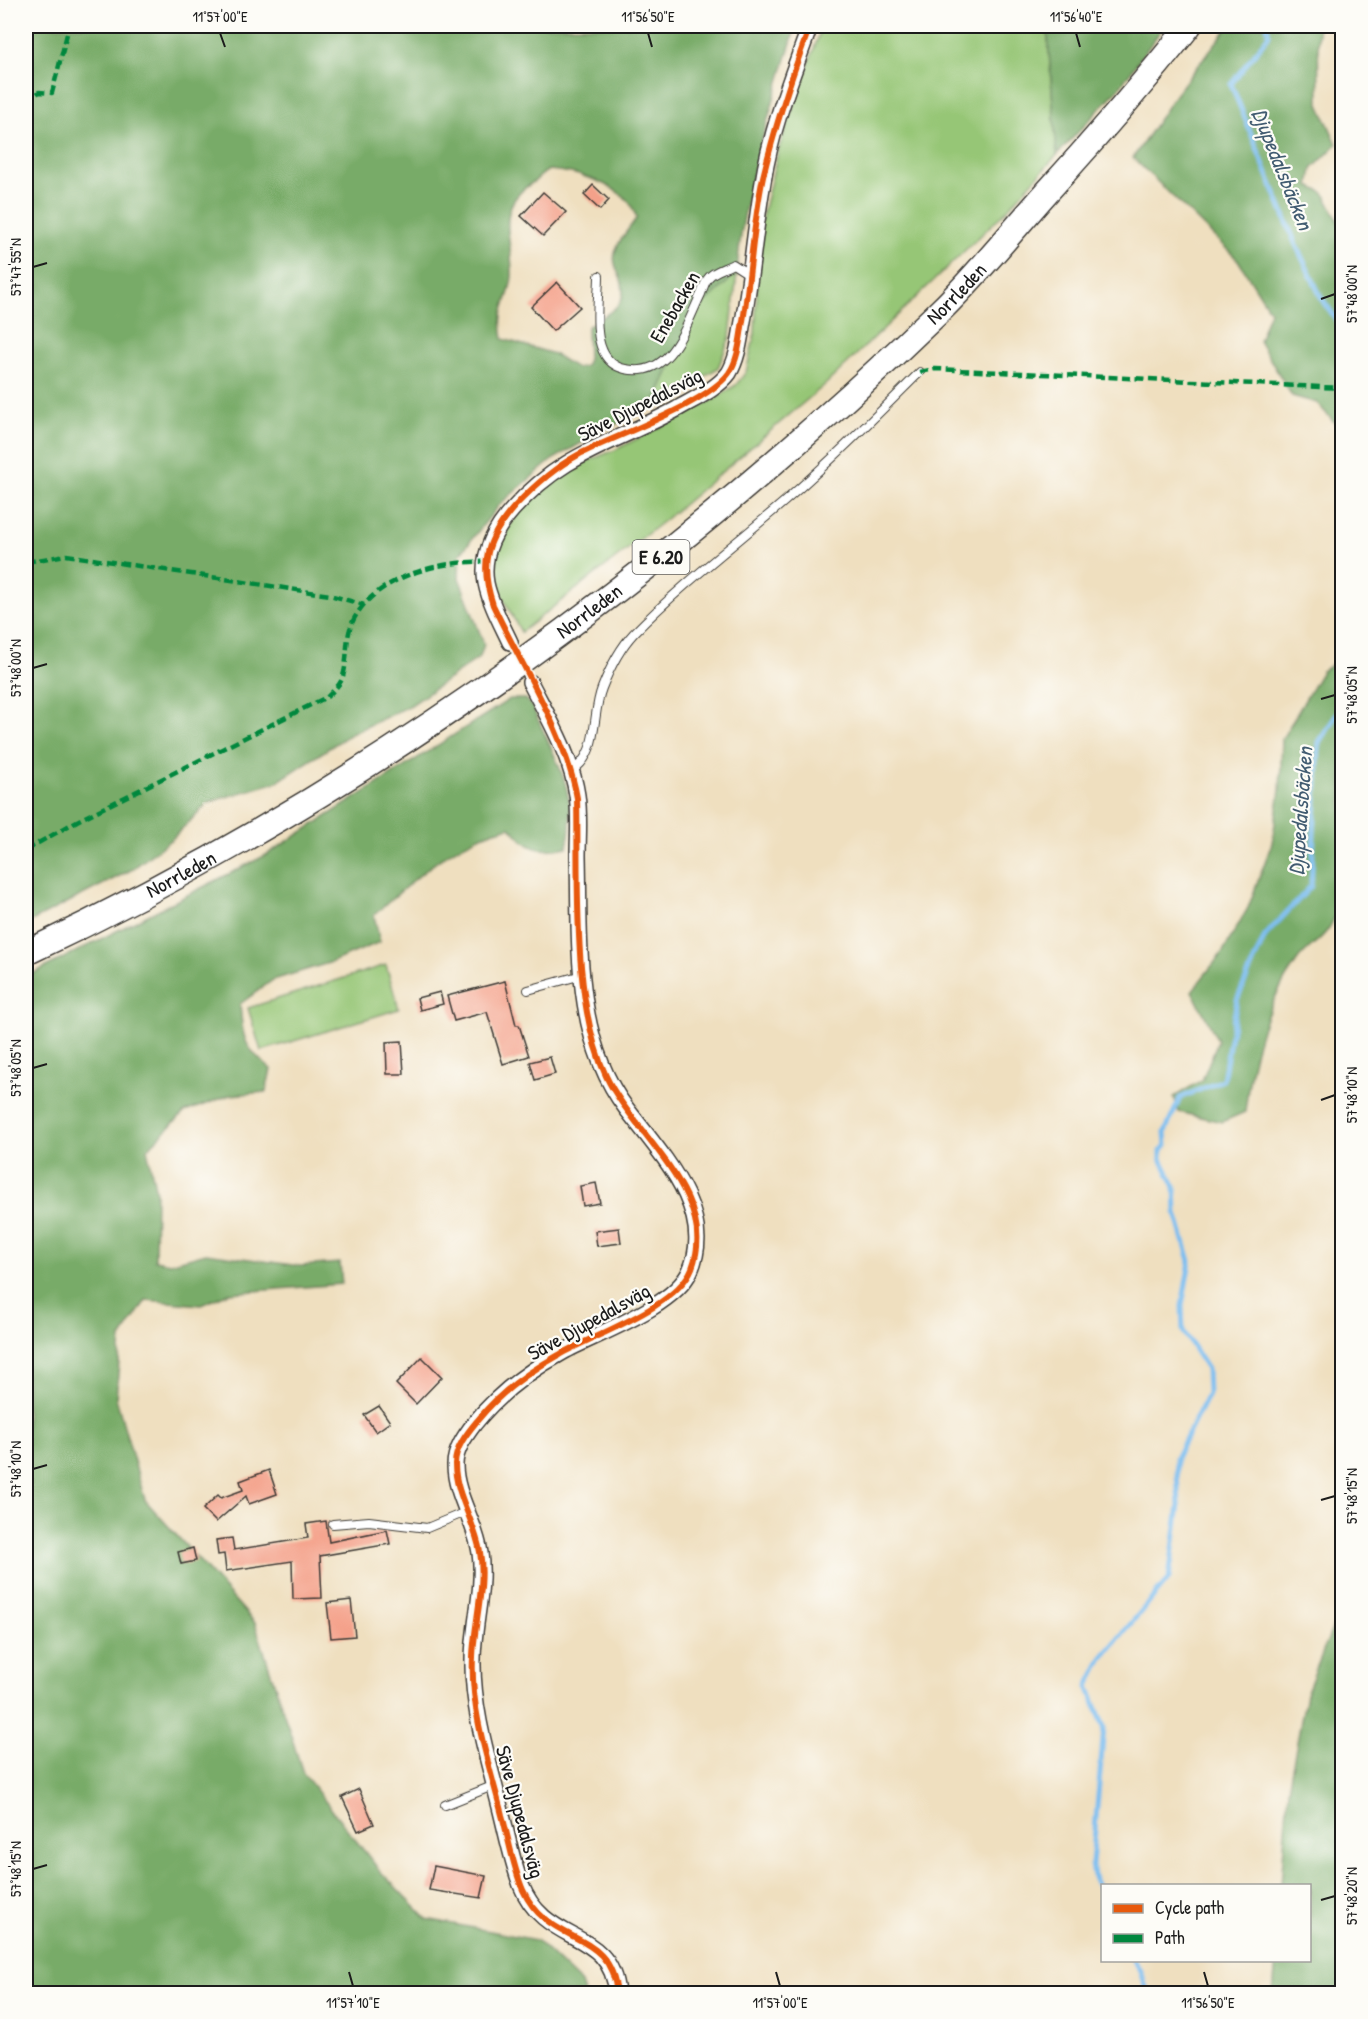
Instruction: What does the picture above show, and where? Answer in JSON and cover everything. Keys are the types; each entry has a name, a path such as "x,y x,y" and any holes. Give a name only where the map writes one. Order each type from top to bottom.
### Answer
{"highway":[{"name":"Norrleden","path":"26,953 178,879 305,804 456,709 542,649 647,568 742,491 944,308 1112,120 1189,26"}],"street":[{"name":"Säve Djupedalsväg","path":"510,642 486,584 485,562 491,542 503,520 550,473 577,456 664,416 718,383 728,373 737,353 751,276 763,179 783,106 810,26"},
{"name":"Säve Djupedalsväg","path":"530,682 572,771 578,798 582,975 597,1053 607,1078 623,1104 673,1171 689,1203 697,1240 694,1259 687,1278 666,1299 544,1363 513,1385 487,1410 465,1438 455,1461 459,1486 480,1553 481,1568 473,1679 477,1713 517,1872 532,1908 554,1927 601,1952 612,1968 617,1994"}],"lane":[{"name":"Enebacken","path":"599,276 598,337 603,355 619,368 637,372 657,365 674,351 709,276 733,264 751,276"},
{"path":"572,771 585,760 601,690 620,653 633,634 673,594 785,501 855,438 920,372"},
{"path":"528,990 582,975"},
{"path":"333,1524 369,1521 427,1528 468,1511"},
{"path":"445,1804 495,1785"}],"green space":[{"path":"26,26 796,26 752,180 740,242 737,273 696,311 652,407 602,431 552,460 500,504 460,554 459,578 484,644 480,657 411,705 349,735 277,782 209,802 173,838 131,870 26,924","holes":["547,171 580,175 611,188 631,204 637,217 621,239 615,253 614,259 623,295 616,307 587,327 588,359 585,366 576,368 554,354 503,339 502,328 503,312 512,276 508,235 509,212 513,201 522,191"]},
{"path":"822,26 1047,26 1057,155 1004,213 827,383 665,520 521,632 497,587 495,555 506,531 522,507 572,467 615,450 713,400 736,385 746,372 755,334 760,225 779,148"},
{"path":"1047,26 1164,26 1119,88 1057,155"},
{"path":"1229,26 1318,26 1319,104 1337,144 1312,169 1309,186 1324,193 1342,228 1342,431 1317,403 1292,396 1259,341 1270,311 1238,260 1133,158 1175,95"},
{"path":"737,273 730,337 718,368 652,407 696,311"},
{"path":"1342,658 1342,898 1329,928 1297,961 1276,996 1255,1052 1245,1112 1222,1122 1179,1112 1174,1097 1202,1080 1218,1041 1192,991 1222,953 1248,908 1272,843 1280,790 1282,739 1322,671"},
{"path":"510,699 526,699 533,708 563,776 570,809 567,847 549,850 535,848 523,841 510,827 490,833 453,850 405,887 374,915 380,942 332,962 273,980 240,1004 246,1041 255,1054 271,1069 266,1092 230,1095 185,1112 147,1149 156,1192 155,1260 170,1263 206,1253 300,1266 340,1263 342,1284 229,1293 201,1305 146,1300 121,1338 116,1398 145,1500 255,1623 303,1773 380,1871 427,1919 536,1940 581,1983 584,1993 526,1993 471,1985 466,1994 26,1994 26,977 266,855"},
{"path":"386,965 399,1009 261,1051 248,1008"},
{"path":"1342,1604 1342,1993 1273,1993 1276,1962 1311,1962 1311,1884 1281,1884 1288,1790 1306,1694"}],"building":[{"path":"593,185 609,200 600,210 584,195"},
{"path":"543,192 566,212 543,236 521,216"},
{"path":"557,282 580,307 553,331 531,307"},
{"path":"505,981 516,1025 519,1025 529,1056 503,1064 487,1012 454,1021 447,996"},
{"path":"440,992 443,1004 420,1010 417,998"},
{"path":"402,1041 404,1074 387,1074 386,1042"},
{"path":"550,1057 555,1074 535,1080 530,1062"},
{"path":"596,1183 600,1203 583,1206 580,1186"},
{"path":"619,1228 621,1243 597,1246 595,1231"},
{"path":"422,1357 442,1377 416,1404 396,1384"},
{"path":"379,1406 390,1422 376,1432 364,1415"},
{"path":"269,1470 277,1494 249,1504 246,1496 216,1522 203,1509 218,1495 221,1498 243,1490 240,1481"},
{"path":"326,1521 329,1542 387,1530 390,1544 320,1556 322,1598 293,1599 292,1561 226,1571 224,1554 218,1555 216,1540 232,1538 234,1550 308,1538 306,1524"},
{"path":"193,1548 196,1561 181,1564 178,1552"},
{"path":"351,1600 355,1636 331,1638 327,1603"},
{"path":"359,1789 374,1824 358,1831 342,1797"},
{"path":"434,1866 486,1876 481,1898 429,1890"}],"waterway":[{"name":"Djupedalsbäcken","path":"1267,26 1269,35 1231,84 1296,245 1321,297 1342,328"},
{"name":"Djupedalsbäcken","path":"1101,1891 1095,1881 1092,1864 1104,1727 1088,1686 1102,1658 1169,1578 1179,1505 1176,1458 1208,1394 1207,1369 1183,1331 1182,1306 1190,1261 1176,1213 1175,1187 1161,1159 1161,1151 1166,1145 1165,1132 1180,1098 1223,1080 1237,1000 1265,936 1311,886 1319,742 1342,706"},
{"name":"Djupedalsbäcken","path":"1134,1962 1141,1971 1148,1994"}],"marked path":[{"path":"26,99 30,100 39,92 52,93 69,26"},
{"path":"920,372 935,369 1342,388"},
{"path":"26,562 66,555 330,595 364,605"},
{"path":"26,850 77,821 327,697 342,679 348,635 353,621 363,606 392,582 429,568 449,564 485,562"}],"cycle path":[{"path":"617,1994 612,1973 603,1958 591,1947 548,1921 534,1908 516,1872 474,1697 473,1657 482,1578 480,1552 458,1486 455,1464 462,1441 473,1426 495,1401 525,1376 574,1347 633,1319 670,1296 692,1268 697,1241 694,1216 684,1191 670,1167 619,1098 606,1076 595,1046 587,1013 579,940 577,798 563,749 553,725 493,605 486,577 486,564 492,541 505,518 529,491 553,472 578,455 681,408 718,385 729,373 740,341 763,177 784,101 810,26"}]}
